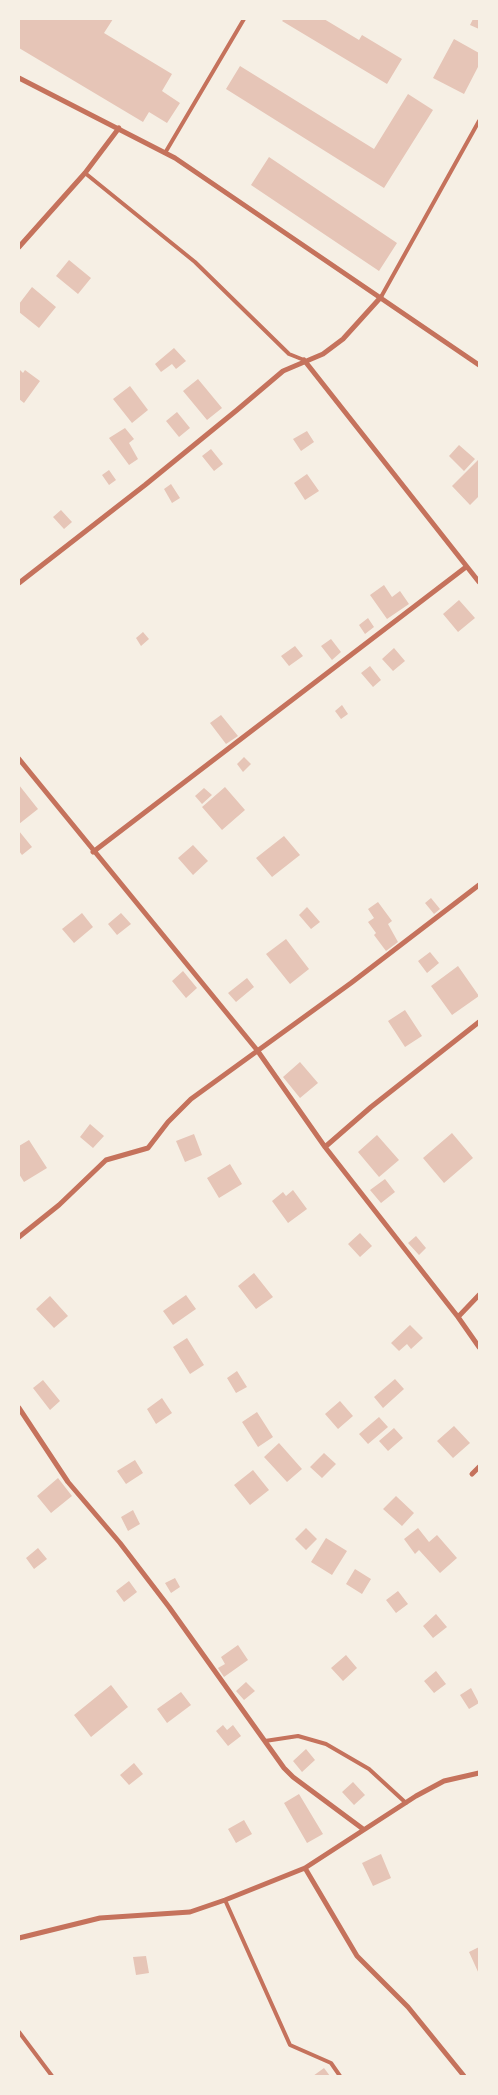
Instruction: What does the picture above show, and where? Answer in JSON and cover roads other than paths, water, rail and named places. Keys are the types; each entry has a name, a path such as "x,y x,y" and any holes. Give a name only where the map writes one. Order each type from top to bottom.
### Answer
{"street":[{"path":"19,78 165,153 381,296 479,365"},
{"path":"19,247 85,173 119,128"},
{"path":"19,583 145,485 283,371 304,360 323,354 343,339 381,296"},
{"path":"304,360 479,582"},
{"path":"93,852 466,567"},
{"path":"19,759 93,852 257,1050 325,1147 458,1317 479,1347"},
{"path":"19,1236 59,1205 106,1160 148,1148 168,1122 191,1099 351,984 479,885"},
{"path":"325,1147 479,1022"},
{"path":"458,1317 479,1295"},
{"path":"19,1408 68,1482 120,1543 169,1607 284,1768 364,1829"},
{"path":"472,1474 479,1467"},
{"path":"19,1938 100,1918 190,1912 225,1900 305,1868 406,1803 444,1782 479,1773"},
{"path":"305,1868 356,1956 408,2007 464,2076"}],"lane":[{"path":"165,153 244,19"},
{"path":"381,296 479,121"},
{"path":"85,173 195,262 290,354 304,360"},
{"path":"265,1741 298,1736 326,1744 369,1769 406,1803"},
{"path":"225,1900 290,2045 331,2063 340,2076"},
{"path":"19,2032 52,2076"}]}
